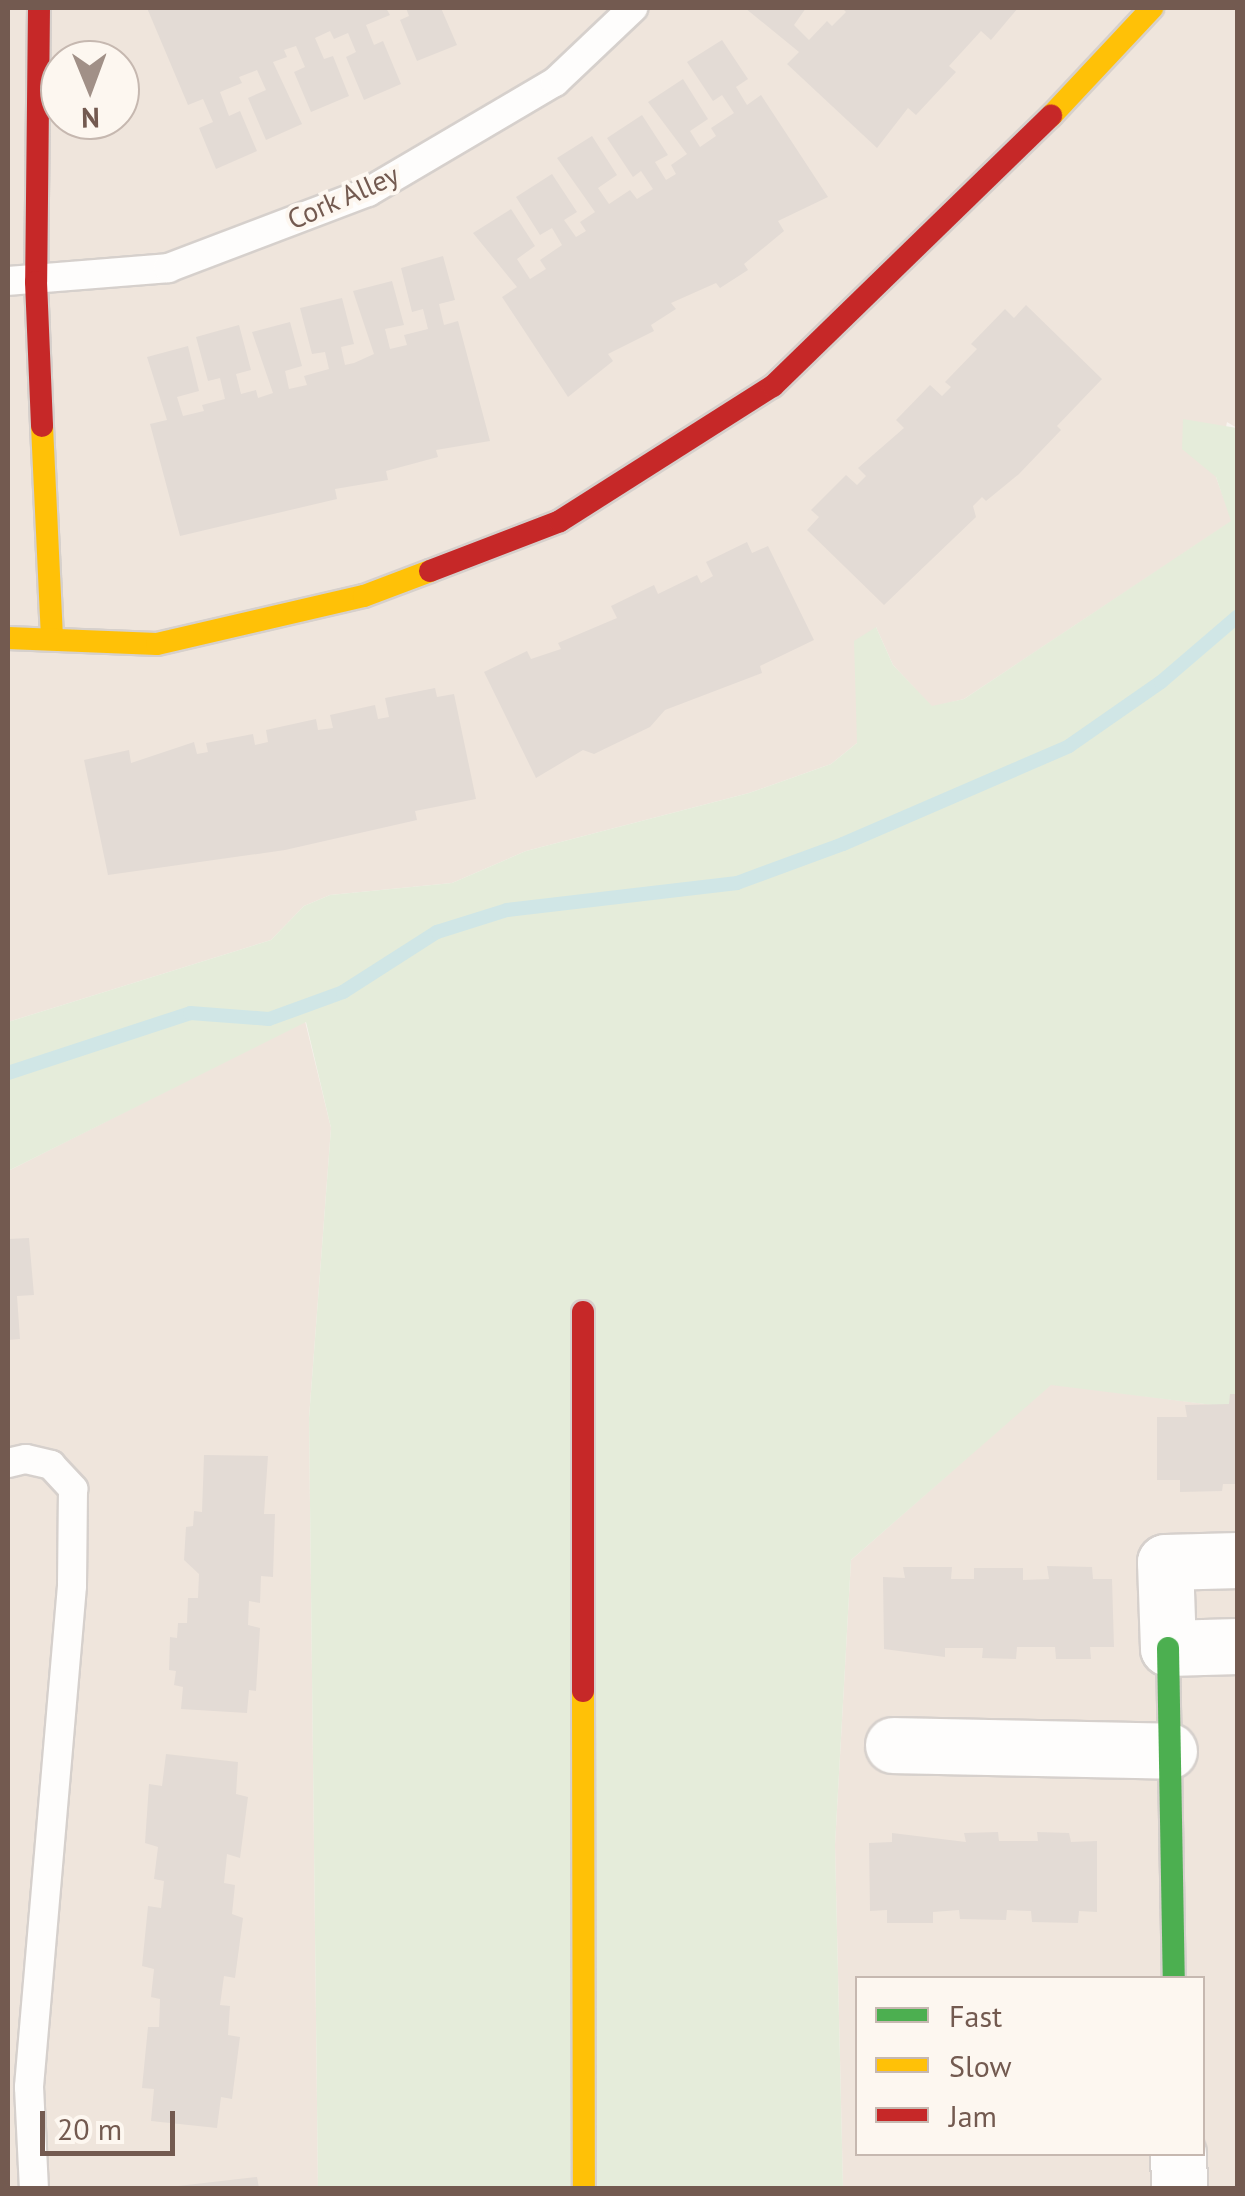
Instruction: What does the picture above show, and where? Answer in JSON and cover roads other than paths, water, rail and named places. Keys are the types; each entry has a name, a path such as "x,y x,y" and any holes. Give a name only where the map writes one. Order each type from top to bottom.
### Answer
{"street":[{"path":"40,8 36,282 52,637"},
{"path":"8,638 157,644 364,596 560,521 773,386 988,184 1152,8"},
{"path":"583,1312 584,2188"},
{"path":"1174,1976 1165,1562 1238,1560"},
{"path":"1168,1648 1238,1646"},
{"path":"892,1745 1170,1751"},
{"path":"1178,2156 1179,2188"}],"lane":[{"name":"Cork Alley","path":"8,281 36,282 168,268 368,192 555,82 633,8"},
{"path":"8,1463 51,1465 74,1489 72,1586 29,2088 34,2188"}],"waterway":[{"path":"8,1073 190,1013 269,1019 343,992 437,932 507,910 737,883 843,844 1069,746 1161,682 1238,616"}]}
